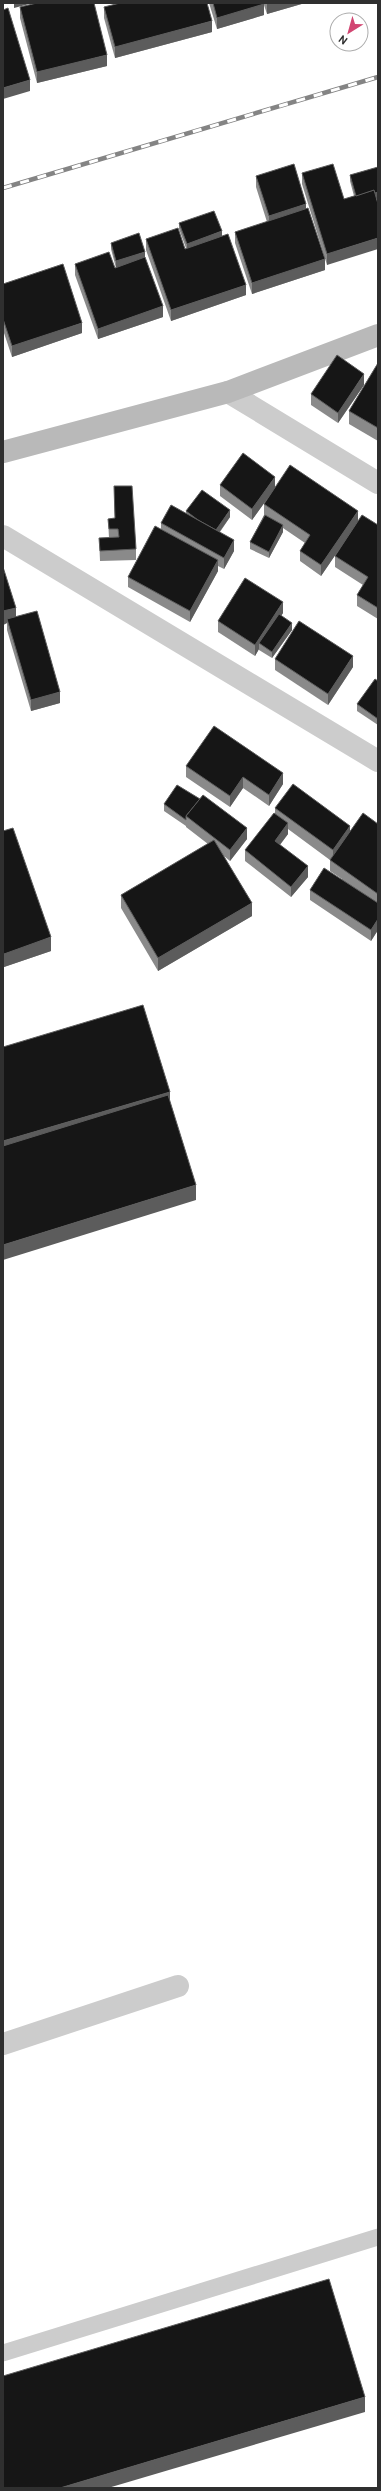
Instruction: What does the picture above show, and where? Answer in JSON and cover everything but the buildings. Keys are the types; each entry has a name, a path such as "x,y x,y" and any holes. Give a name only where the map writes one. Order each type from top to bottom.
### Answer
{"street":[{"path":"3,452 228,392 378,335"},
{"path":"228,392 378,483"},
{"path":"3,536 378,761"},
{"path":"3,2044 178,1986"}],"lane":[{"path":"3,2353 378,2237"}],"railway":[{"path":"3,188 378,77"}]}
